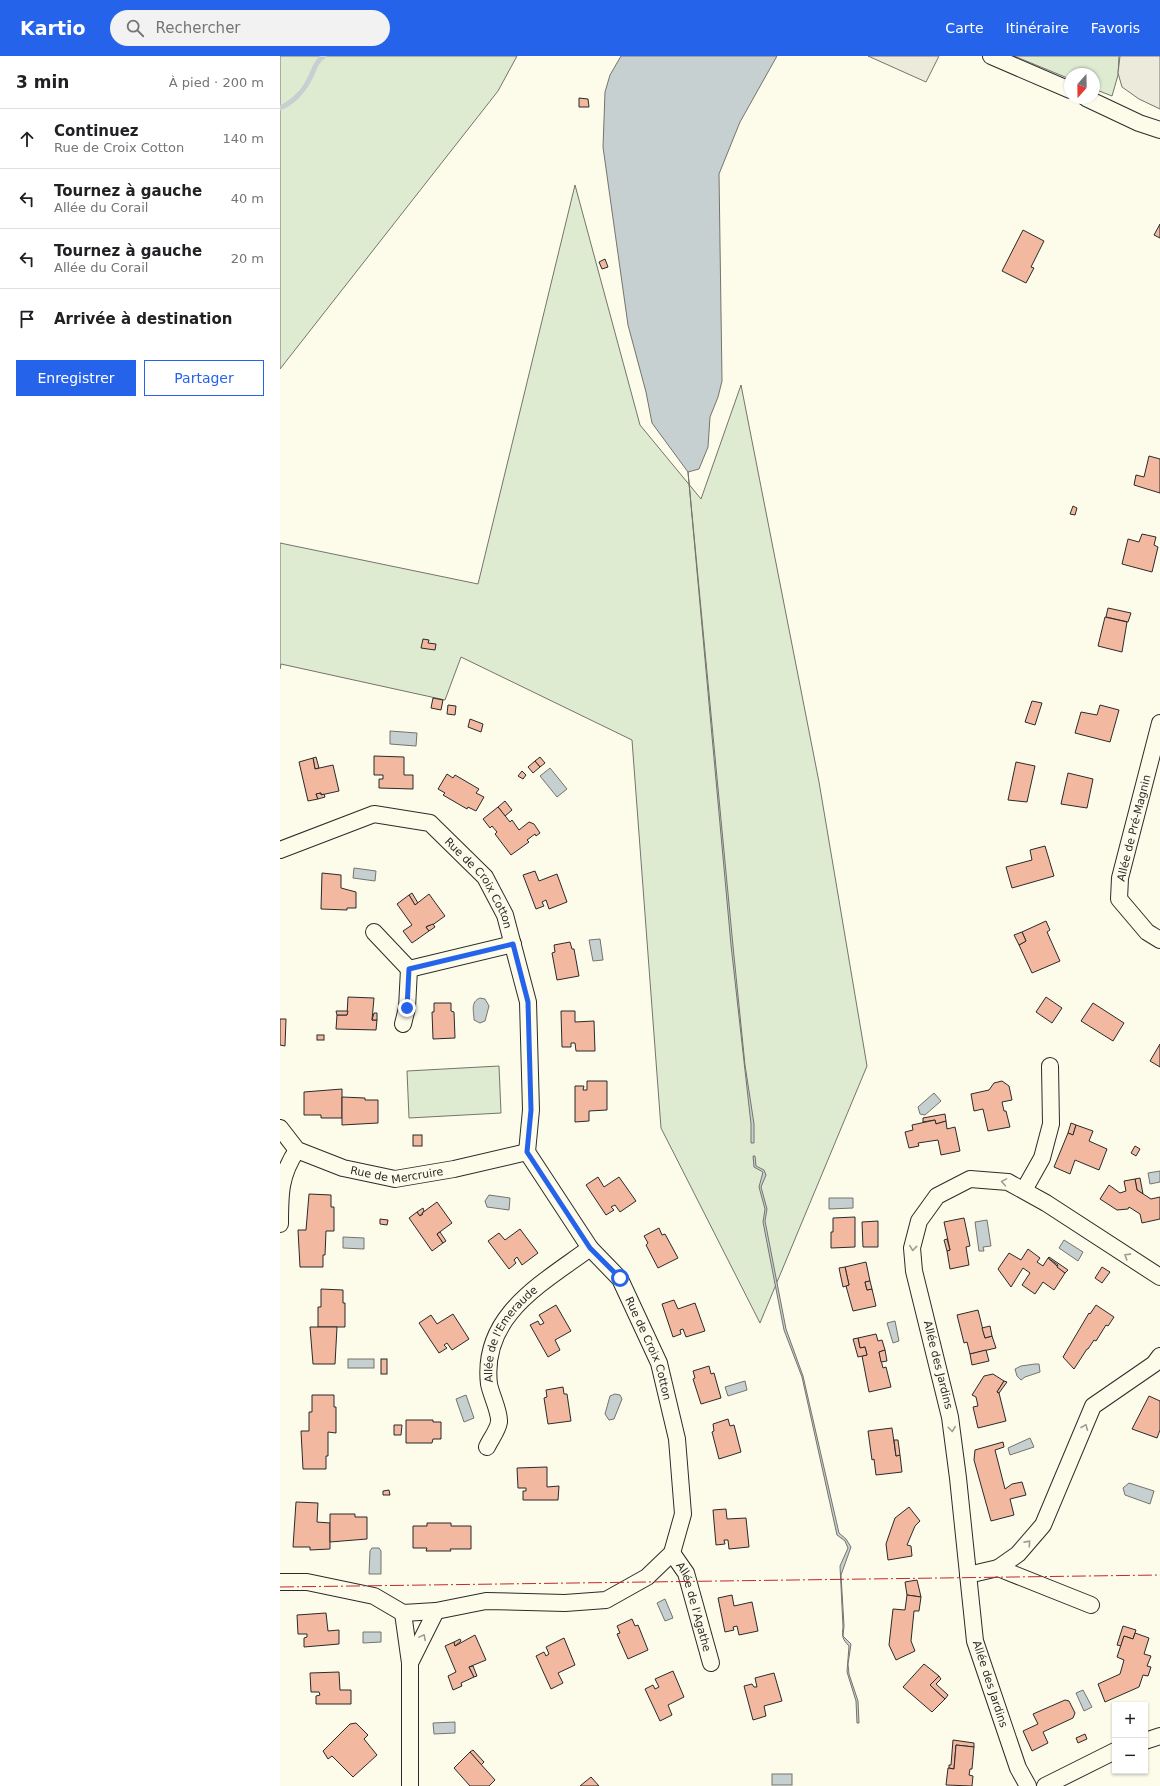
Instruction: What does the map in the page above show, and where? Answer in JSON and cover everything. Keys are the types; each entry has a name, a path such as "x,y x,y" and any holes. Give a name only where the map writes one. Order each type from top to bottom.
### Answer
{"street":[{"path":"991,56 1064,87"},
{"path":"1099,104 1139,123 1160,130"},
{"name":"Allée de Pré-Magnin","path":"1160,723 1120,878 1118,900 1147,932 1160,940"},
{"name":"Rue de Croix Cotton","path":"280,850 374,814 430,823 485,877 505,915 528,1002 531,1110 527,1152 590,1248 620,1278 659,1363 677,1438 683,1514 672,1553"},
{"path":"374,932 409,969 407,1008 402,1024"},
{"path":"409,969 513,944"},
{"path":"1024,1190 1042,1158 1051,1124 1050,1066"},
{"path":"280,1128 297,1150 287,1164 280,1187 280,1224"},
{"name":"Rue de Mercruire","path":"297,1150 343,1168 394,1179 454,1169 527,1152"},
{"name":"Allée des Jardins","path":"1028,1786 1018,1768 975,1641 950,1417 914,1271 912,1248 919,1221 937,1196 970,1179 1008,1182 1024,1190 1160,1277"},
{"name":"Allée de l'Emeraude","path":"487,1447 499,1423 489,1384 489,1357 500,1326 519,1302 590,1248"},
{"path":"968,1575 998,1568 1018,1554 1043,1526 1093,1406 1154,1364 1160,1356"},
{"path":"280,1582 307,1582 374,1596 403,1613 436,1611 486,1601 565,1603 606,1600 647,1577 672,1553"},
{"name":"Allée de l'Agathe","path":"672,1553 686,1573 711,1663"},
{"path":"998,1568 1091,1604"},
{"path":"410,1663 436,1611"},
{"path":"403,1613 410,1663 410,1786"},
{"path":"1148,1740 1160,1736"},
{"path":"1045,1786 1112,1752"}],"green space":[{"path":"280,56 517,56 498,91 280,369"},
{"path":"1014,56 1119,56 1118,75 1112,96 1100,91 1100,68 1064,68 1064,77"},
{"path":"575,185 640,425 701,499 741,385 819,782 867,1066 760,1323 661,1128 632,740 461,657 445,700 281,664 280,669 280,543 478,584"},
{"path":"499,1066 501,1113 409,1118 407,1071"}],"shaded area":[{"path":"621,56 777,56 740,122 719,174 722,381 718,397 710,417 708,447 699,469 688,472 652,423 646,392 628,325 603,147 605,92 610,75"},
{"path":"868,56 939,56 926,82"},
{"path":"1120,56 1160,56 1160,109 1139,99 1122,87 1118,73"},
{"path":"688,472 745,1065 754,1124 754,1143 751,1143 751,1124 731,945"},
{"path":"390,731 417,733 416,746 390,744"},
{"path":"550,768 567,789 557,797 540,776"},
{"path":"354,868 376,871 375,881 353,878"},
{"path":"600,939 603,960 593,961 589,940"},
{"path":"480,998 485,999 489,1006 485,1021 480,1023 474,1020 473,1007 475,1002"},
{"path":"934,1093 941,1101 925,1115 920,1114 918,1107"},
{"path":"753,1156 755,1156 756,1166 764,1170 766,1175 761,1187 767,1209 765,1221 786,1329 803,1376 839,1533 846,1539 851,1547 841,1575 844,1626 843,1635 840,1566 848,1548 845,1541 837,1535 802,1377 784,1330 763,1222 765,1209 759,1187 763,1172 754,1167"},
{"path":"1160,1171 1160,1182 1150,1184 1148,1173"},
{"path":"489,1195 510,1198 509,1210 487,1207 485,1201"},
{"path":"829,1198 853,1198 853,1208 829,1209"},
{"path":"987,1220 991,1246 983,1247 984,1251 979,1251 975,1222"},
{"path":"343,1237 364,1238 364,1249 343,1248"},
{"path":"1064,1240 1083,1252 1078,1261 1059,1248"},
{"path":"895,1321 899,1341 893,1343 887,1323"},
{"path":"348,1359 374,1359 374,1368 348,1368"},
{"path":"1039,1364 1040,1372 1025,1377 1021,1380 1017,1376 1015,1369 1021,1366"},
{"path":"745,1381 747,1390 728,1396 725,1387"},
{"path":"615,1394 620,1395 622,1399 614,1419 609,1420 605,1414 610,1396"},
{"path":"466,1395 474,1418 464,1422 456,1399"},
{"path":"1030,1438 1034,1447 1010,1455 1008,1448"},
{"path":"1129,1483 1154,1491 1150,1504 1125,1495 1123,1488"},
{"path":"372,1548 379,1548 381,1551 381,1574 369,1574 370,1551"},
{"path":"665,1599 673,1618 665,1621 657,1603"},
{"path":"363,1632 381,1632 381,1642 363,1643"},
{"path":"843,1636 851,1644 848,1664 849,1674 858,1701 859,1723 857,1723 856,1701 847,1672 849,1646"},
{"path":"1083,1690 1092,1707 1084,1711 1076,1693"},
{"path":"455,1722 455,1733 434,1734 433,1723"},
{"path":"772,1774 792,1774 792,1785 772,1785"}],"building":[{"path":"579,98 588,99 589,107 579,107"},
{"path":"1160,224 1160,238 1154,235"},
{"path":"1023,230 1044,241 1031,267 1034,268 1026,283 1002,271"},
{"path":"605,259 608,267 602,269 599,262"},
{"path":"1149,456 1160,459 1160,493 1134,485 1136,475 1144,477"},
{"path":"1073,506 1077,508 1075,515 1070,514"},
{"path":"1142,534 1156,537 1154,545 1158,547 1152,572 1122,564 1128,539 1139,542"},
{"path":"1108,608 1131,613 1128,622 1106,617"},
{"path":"1105,617 1127,622 1122,652 1098,646"},
{"path":"423,639 429,640 428,643 436,644 435,650 421,648"},
{"path":"433,698 443,700 441,710 431,708"},
{"path":"1032,701 1042,703 1035,725 1025,722"},
{"path":"448,705 456,706 455,715 447,714"},
{"path":"1100,705 1119,710 1110,742 1075,733 1081,712 1097,715"},
{"path":"470,719 483,724 481,732 468,727"},
{"path":"374,756 404,757 404,775 413,775 413,789 379,788 379,779 383,779 383,775 374,775"},
{"path":"316,757 319,768 315,769 313,758"},
{"path":"540,757 545,763 540,767 535,761"},
{"path":"313,758 315,769 333,765 339,791 321,795 321,793 316,794 318,799 308,801 299,762"},
{"path":"535,761 540,767 533,773 528,767"},
{"path":"1016,762 1035,766 1027,802 1008,800"},
{"path":"522,771 526,775 523,779 518,776"},
{"path":"1068,773 1093,779 1087,808 1061,804"},
{"path":"447,774 453,778 455,775 479,789 476,793 484,797 476,811 468,807 467,809 443,795 445,793 438,789"},
{"path":"321,793 321,795 324,794 325,797 318,799 316,794"},
{"path":"505,801 512,810 505,816 498,807"},
{"path":"498,807 510,822 512,820 519,830 529,822 534,824 540,833 536,836 535,834 527,840 529,842 511,855 495,834 497,832 492,826 490,828 483,819"},
{"path":"1045,846 1054,876 1012,888 1006,867 1032,860 1030,850"},
{"path":"535,871 539,881 557,874 567,902 549,909 546,900 542,902 544,906 536,909 523,875"},
{"path":"322,873 341,875 341,888 356,892 356,908 347,908 347,910 321,909"},
{"path":"412,893 418,903 415,905 409,895"},
{"path":"429,894 445,916 431,926 426,927 429,931 412,943 403,931 412,925 397,904 409,895 415,905"},
{"path":"1046,921 1050,930 1047,932 1060,961 1032,973 1019,945 1026,941 1022,932"},
{"path":"433,924 435,927 429,931 426,927"},
{"path":"1022,932 1026,941 1019,945 1014,935"},
{"path":"570,942 572,949 574,949 579,976 557,980 552,953 555,952 554,945"},
{"path":"348,997 374,998 372,1020 377,1020 376,1030 336,1029 337,1015 347,1015"},
{"path":"1046,997 1062,1008 1052,1023 1036,1012"},
{"path":"434,1003 451,1003 451,1011 454,1012 455,1038 433,1039 432,1012 434,1012"},
{"path":"1093,1003 1124,1023 1113,1041 1081,1021"},
{"path":"336,1011 348,1011 347,1015 337,1015"},
{"path":"561,1011 575,1011 575,1022 594,1021 595,1051 576,1051 575,1043 571,1043 571,1047 562,1047"},
{"path":"374,1013 377,1013 377,1020 372,1020"},
{"path":"280,1019 286,1019 285,1046 280,1045"},
{"path":"317,1035 324,1035 324,1040 317,1040"},
{"path":"1160,1044 1160,1067 1150,1061"},
{"path":"587,1081 607,1081 607,1110 589,1111 589,1121 575,1122 575,1086 584,1086 583,1090 587,1090"},
{"path":"1002,1081 1009,1086 1012,1100 1002,1102 1010,1127 988,1131 983,1109 974,1111 971,1094 989,1090 994,1083"},
{"path":"342,1089 342,1118 321,1118 321,1115 304,1115 304,1092"},
{"path":"342,1097 378,1100 378,1123 342,1125"},
{"path":"945,1114 946,1121 936,1124 935,1120 923,1122 923,1118"},
{"path":"935,1120 936,1124 946,1121 947,1129 955,1127 960,1151 941,1155 938,1140 918,1143 919,1146 909,1148 905,1132 913,1130 912,1125"},
{"path":"1071,1123 1076,1125 1073,1135 1068,1133"},
{"path":"1076,1125 1093,1131 1089,1141 1107,1149 1099,1170 1075,1160 1070,1174 1054,1167 1068,1133 1073,1135"},
{"path":"413,1135 422,1135 422,1146 413,1146"},
{"path":"1135,1146 1140,1149 1136,1156 1131,1153"},
{"path":"598,1177 604,1187 619,1177 636,1201 620,1212 615,1205 611,1207 614,1210 606,1215 586,1185"},
{"path":"1140,1178 1143,1194 1137,1190 1135,1179"},
{"path":"1135,1179 1137,1190 1151,1199 1160,1197 1160,1219 1142,1223 1140,1214 1129,1207 1128,1209 1117,1210 1100,1199 1109,1185 1120,1193 1126,1191 1124,1181"},
{"path":"309,1194 331,1195 331,1207 334,1207 334,1231 326,1231 323,1267 300,1267 298,1230 306,1230"},
{"path":"437,1202 452,1223 437,1234 443,1243 432,1251 409,1218 417,1212 420,1216"},
{"path":"423,1208 424,1211 420,1216 417,1212"},
{"path":"855,1217 855,1247 831,1248 833,1218"},
{"path":"964,1218 970,1246 966,1247 969,1265 950,1269 947,1251 950,1250 944,1222"},
{"path":"380,1219 388,1220 387,1225 380,1224"},
{"path":"878,1221 878,1247 863,1247 862,1222"},
{"path":"659,1228 662,1235 665,1234 678,1258 658,1268 646,1245 648,1243 644,1236"},
{"path":"520,1229 538,1253 522,1265 517,1257 514,1260 516,1263 509,1269 488,1241 499,1233 505,1240"},
{"path":"440,1232 446,1241 443,1243 437,1234"},
{"path":"947,1239 950,1250 947,1251 944,1240"},
{"path":"1028,1249 1040,1258 1037,1262 1043,1266 1048,1258 1065,1273 1054,1290 1043,1282 1035,1294 1022,1285 1030,1273 1023,1268 1011,1287 998,1269 1009,1253 1021,1260"},
{"path":"1049,1257 1068,1270 1065,1273 1057,1267 1058,1265 1048,1258"},
{"path":"866,1262 870,1281 865,1282 867,1290 872,1289 876,1306 853,1311 846,1286 849,1285 845,1267"},
{"path":"845,1267 849,1285 843,1287 839,1268"},
{"path":"1102,1267 1110,1272 1102,1283 1095,1278"},
{"path":"870,1281 872,1289 867,1290 865,1282"},
{"path":"321,1289 343,1290 343,1303 345,1303 345,1327 318,1327 318,1307 321,1307"},
{"path":"674,1300 678,1309 695,1303 705,1331 686,1337 683,1329 680,1330 681,1334 673,1337 662,1304"},
{"path":"556,1305 571,1331 555,1340 560,1350 548,1357 530,1325 538,1321 540,1325 544,1323 539,1315"},
{"path":"1096,1305 1114,1317 1108,1326 1106,1325 1096,1341 1094,1340 1087,1349 1074,1369 1063,1357 1089,1313 1090,1314"},
{"path":"978,1310 985,1338 992,1336 996,1348 970,1354 967,1342 964,1343 957,1315"},
{"path":"453,1314 469,1339 452,1350 447,1343 444,1345 447,1348 439,1353 419,1323 431,1315 437,1324"},
{"path":"990,1326 992,1336 985,1338 982,1328"},
{"path":"310,1327 337,1327 335,1364 313,1364"},
{"path":"876,1334 878,1341 882,1340 885,1350 879,1352 883,1368 886,1367 891,1387 869,1392 862,1356 867,1355 865,1347 860,1348 858,1338"},
{"path":"858,1338 860,1348 865,1347 867,1355 858,1357 853,1339"},
{"path":"885,1350 887,1361 881,1362 879,1352"},
{"path":"986,1350 989,1361 972,1365 970,1354"},
{"path":"381,1359 387,1359 387,1374 381,1374"},
{"path":"709,1366 711,1374 714,1373 721,1398 701,1404 693,1379 695,1378 693,1371"},
{"path":"993,1374 1004,1381 997,1392 999,1393 1006,1421 978,1428 973,1407 978,1406 976,1397 972,1395 984,1376"},
{"path":"1004,1381 1007,1382 999,1393 997,1392"},
{"path":"563,1387 564,1394 567,1394 571,1421 548,1424 544,1398 547,1397 546,1390"},
{"path":"312,1395 334,1395 334,1407 336,1407 336,1433 328,1432 328,1456 326,1456 326,1469 303,1469 301,1431 309,1431 309,1412 312,1412"},
{"path":"1149,1396 1160,1401 1160,1430 1157,1438 1132,1429"},
{"path":"728,1419 730,1426 734,1425 741,1452 719,1459 712,1432 714,1431 713,1424"},
{"path":"406,1420 433,1420 433,1422 441,1422 441,1439 433,1439 432,1443 406,1443"},
{"path":"394,1425 402,1425 401,1435 394,1435"},
{"path":"892,1428 896,1456 900,1455 902,1472 876,1475 874,1459 872,1460 868,1431"},
{"path":"894,1440 898,1440 900,1455 896,1456"},
{"path":"1003,1442 1004,1447 995,1450 1005,1489 1012,1484 1022,1482 1026,1495 1010,1499 1014,1515 991,1521 974,1460 975,1450"},
{"path":"547,1467 547,1487 559,1486 558,1500 523,1500 523,1491 526,1491 526,1488 518,1488 517,1468"},
{"path":"389,1490 390,1495 383,1495 383,1491"},
{"path":"296,1502 318,1503 317,1522 330,1523 330,1549 310,1550 310,1547 293,1547"},
{"path":"909,1507 920,1521 915,1526 907,1545 911,1546 912,1556 888,1560 886,1544 895,1518"},
{"path":"726,1509 727,1519 746,1518 749,1547 729,1549 728,1540 724,1540 725,1544 716,1545 713,1510"},
{"path":"330,1514 355,1514 355,1517 367,1517 367,1539 330,1542"},
{"path":"427,1523 451,1523 451,1526 471,1526 471,1549 426,1551 427,1548 413,1548 413,1526 427,1526"},
{"path":"917,1580 921,1597 907,1595 905,1582"},
{"path":"732,1595 734,1606 752,1602 758,1631 739,1635 737,1626 733,1627 734,1630 725,1632 718,1598"},
{"path":"907,1595 921,1597 919,1611 914,1611 911,1641 915,1651 896,1660 889,1645 893,1609 905,1610"},
{"path":"326,1613 328,1631 339,1630 339,1644 304,1647 304,1638 307,1637 307,1634 298,1634 297,1615"},
{"path":"632,1619 635,1626 638,1625 648,1650 628,1659 617,1634 620,1633 617,1626"},
{"path":"1123,1626 1136,1630 1133,1639 1124,1636 1121,1646 1117,1645"},
{"path":"1135,1633 1149,1638 1144,1654 1151,1656 1147,1666 1151,1667 1148,1676 1143,1675 1139,1687 1105,1702 1098,1684 1120,1674 1124,1660 1117,1657 1124,1636 1133,1639"},
{"path":"475,1635 486,1660 469,1667 474,1677 461,1683 462,1686 453,1690 448,1676 456,1672 445,1646 454,1642 455,1646"},
{"path":"564,1638 575,1665 558,1673 563,1683 551,1689 536,1656 544,1652 546,1656 549,1654 546,1647"},
{"path":"460,1639 461,1641 455,1646 454,1642"},
{"path":"924,1664 939,1676 930,1685 945,1699 932,1712 903,1687"},
{"path":"473,1666 477,1676 474,1677 469,1667"},
{"path":"673,1671 684,1697 668,1705 672,1715 660,1721 645,1689 653,1685 655,1689 659,1687 655,1679"},
{"path":"339,1672 340,1690 351,1690 351,1704 316,1704 316,1696 320,1695 319,1692 311,1692 310,1673"},
{"path":"774,1673 782,1701 764,1706 766,1716 753,1720 744,1686 752,1684 754,1687 757,1687 755,1678"},
{"path":"939,1676 941,1679 936,1684 948,1695 945,1699 930,1685"},
{"path":"1065,1700 1069,1701 1075,1713 1073,1718 1043,1732 1048,1743 1032,1751 1023,1731 1038,1724 1033,1714"},
{"path":"356,1723 368,1735 364,1739 377,1755 353,1777 332,1756 328,1759 323,1751 350,1724"},
{"path":"1085,1734 1087,1739 1078,1743 1076,1738"},
{"path":"953,1740 974,1743 974,1747 956,1745 954,1769 949,1768 949,1765 951,1765"},
{"path":"956,1745 974,1747 972,1769 970,1769 969,1775 973,1776 972,1786 946,1785 948,1768 954,1769"},
{"path":"473,1750 484,1762 481,1765 470,1752"},
{"path":"470,1752 495,1780 489,1786 470,1786 454,1768"},
{"path":"591,1777 599,1786 580,1786"}],"waterway":[{"path":"280,108 289,103 300,93 307,84 317,64 324,56"}],"power":[{"path":"280,1587 1160,1575"}],"route":[{"path":"407,1008 409,969 513,944 528,1002 531,1110 527,1152 590,1248 620,1278"}]}
